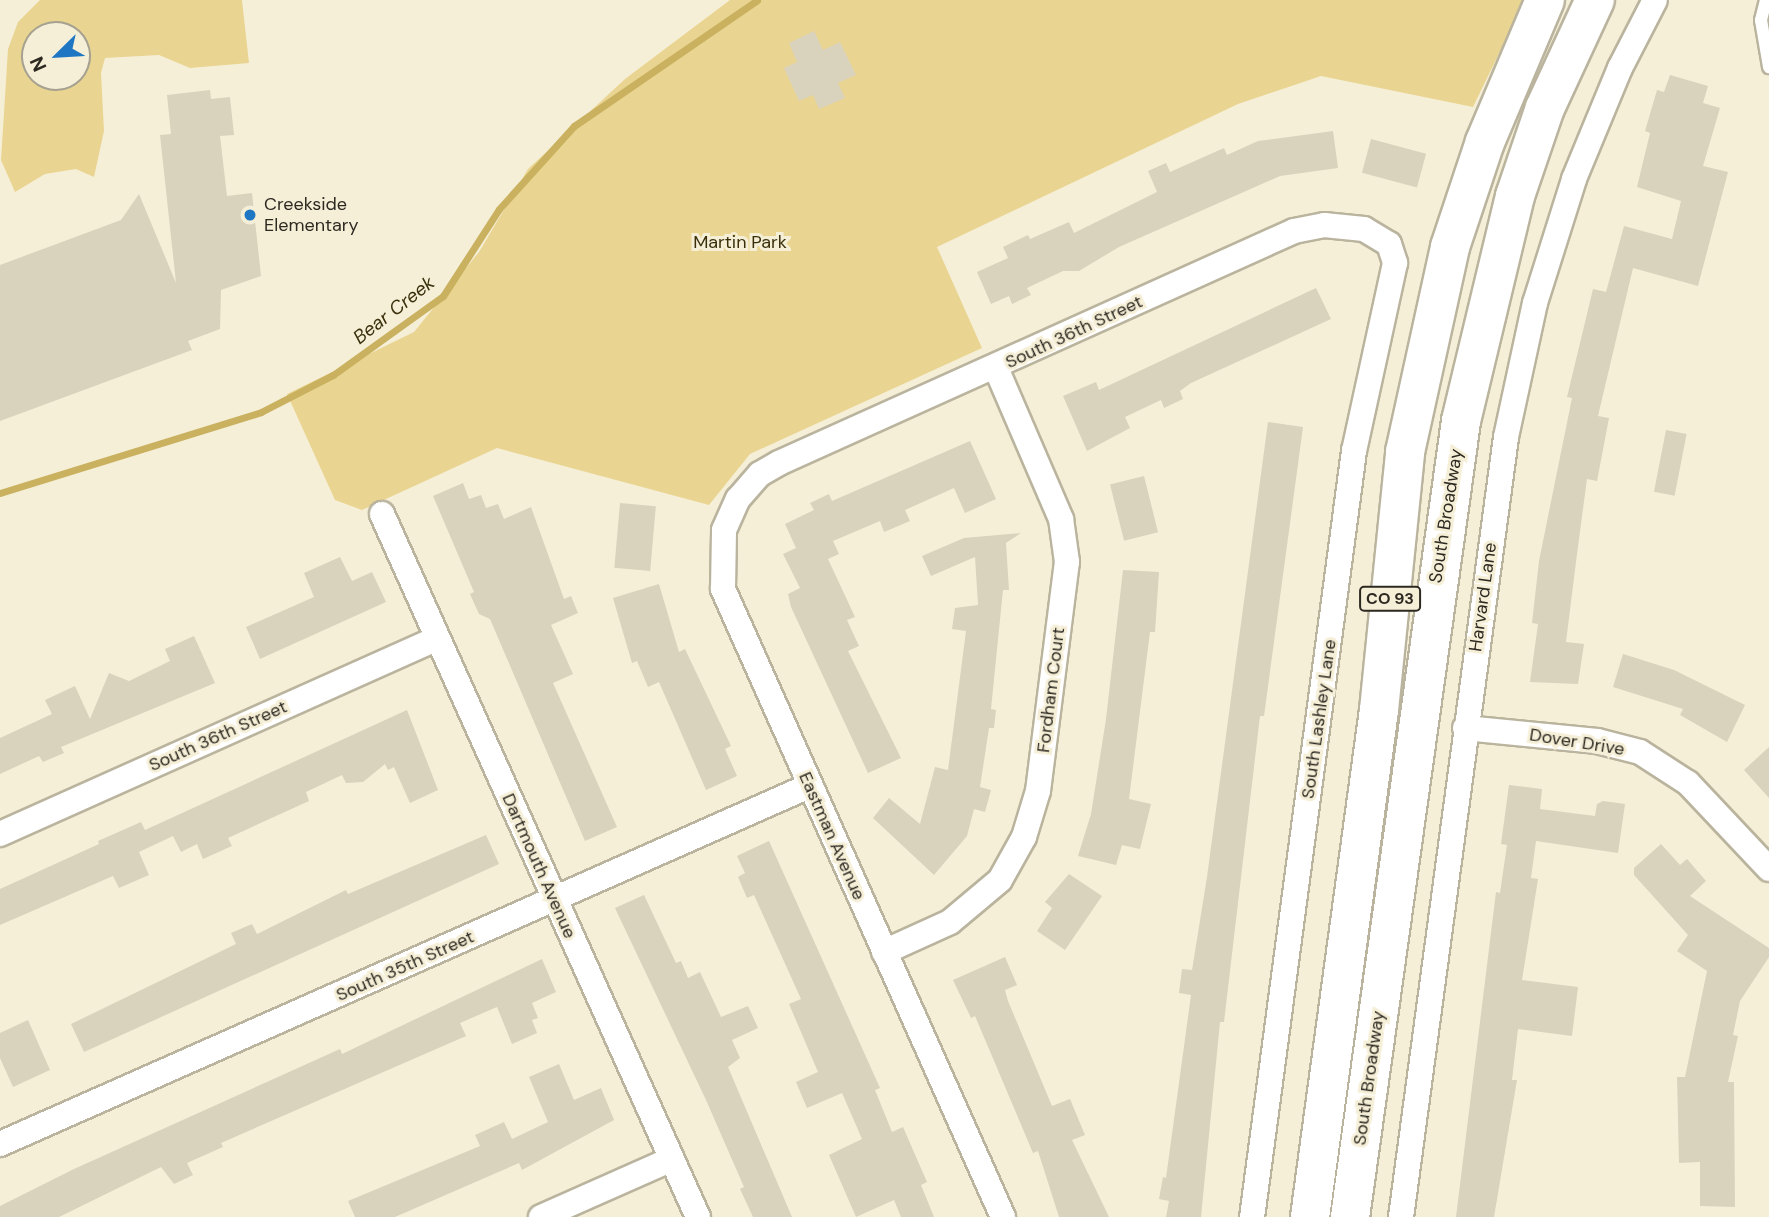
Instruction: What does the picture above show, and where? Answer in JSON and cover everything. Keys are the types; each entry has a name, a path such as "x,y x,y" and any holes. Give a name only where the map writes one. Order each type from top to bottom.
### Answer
{"main road":[{"name":"CO 93","path":"1310,1217 1379,710 1407,438 1450,247 1485,142 1545,0"},
{"name":"South Broadway","path":"1350,1217 1461,421 1515,196 1545,108 1595,0"}],"street":[{"name":"Harvard Lane","path":"1401,1217 1506,437 1535,303 1574,179 1620,68 1656,0"},
{"name":"South 36th Street","path":"779,463 996,368 1294,231 1324,225 1374,232"},
{"name":"South Lashley Lane","path":"1252,1217 1354,452 1395,263 1388,244 1374,232"},
{"name":"Fordham Court","path":"884,952 950,922 1000,880 1024,837 1038,790 1067,562 1061,519 996,368"},
{"name":"Eastman Avenue","path":"779,463 760,474 738,499 722,543 723,589 1003,1217"},
{"name":"Dartmouth Avenue","path":"382,514 698,1217"},
{"name":"South 36th Street","path":"0,834 436,639"},
{"name":"Dover Drive","path":"1465,728 1597,741 1640,752 1688,783 1769,869"},
{"name":"South 35th Street","path":"0,1144 809,786"},
{"path":"541,1217 672,1159"}],"lane":[{"path":"1766,0 1761,20 1769,67"}],"green space":[{"path":"40,0 242,0 249,63 190,68 159,55 105,58 101,73 104,131 94,177 76,169 45,174 15,192 1,160 8,49 18,22"},
{"name":"Martin Park","path":"730,0 1525,0 1473,107 1321,76 1238,104 937,247 982,348 750,454 709,505 497,448 362,510 335,500 287,394 414,332 479,252 528,169 625,79"}],"building":[{"path":"814,31 823,50 840,42 856,75 838,83 845,98 819,109 813,95 799,101 784,68 797,62 789,43"},
{"path":"1670,75 1708,86 1703,103 1720,108 1703,166 1728,172 1698,286 1633,268 1598,416 1609,418 1597,481 1587,479 1577,554 1566,642 1584,644 1578,684 1530,682 1538,624 1532,623 1539,561 1572,398 1567,397 1593,289 1606,292 1624,226 1672,239 1681,201 1637,187 1650,133 1645,131 1657,90 1664,92"},
{"path":"210,90 211,99 230,97 234,135 220,136 227,196 252,193 261,276 221,290 220,329 188,341 192,350 0,421 0,265 121,220 139,194 176,283 160,135 171,134 167,95"},
{"path":"1333,131 1338,168 1280,176 1119,247 1079,271 1063,271 1027,288 1031,295 1012,304 1009,296 991,304 977,272 1008,258 1003,247 1028,235 1030,239 1069,222 1074,233 1157,192 1148,171 1166,163 1170,172 1224,148 1227,155 1258,141"},
{"path":"1371,139 1426,154 1417,188 1362,173"},
{"path":"1316,288 1331,319 1191,383 1180,391 1183,399 1164,408 1161,400 1125,417 1130,428 1087,451 1063,396 1096,382 1099,390"},
{"path":"1268,422 1303,427 1264,716 1260,716 1224,1022 1220,1022 1201,1217 1166,1217 1169,1201 1159,1199 1163,1177 1166,1178 1191,995 1179,993 1182,969 1192,970 1207,877"},
{"path":"1666,430 1687,434 1675,496 1654,492"},
{"path":"970,441 996,499 965,513 954,488 905,510 910,521 884,532 880,521 833,541 839,554 828,559 855,617 847,620 859,646 848,651 901,758 868,773 791,607 788,594 800,588 783,554 796,548 785,524 814,510 810,503 829,494 832,501"},
{"path":"1144,476 1158,532 1124,541 1110,484"},
{"path":"463,483 469,499 481,495 486,508 498,504 504,519 531,507 564,599 571,596 578,613 551,625 573,674 553,683 617,827 585,841 490,619 479,614 470,594 474,592 433,496"},
{"path":"620,503 656,506 650,571 614,568"},
{"path":"1021,533 1006,543 1009,590 1003,590 991,709 996,710 994,728 989,728 980,787 991,790 985,812 974,809 967,836 934,875 873,818 889,798 920,824 935,767 948,770 966,631 952,629 955,608 978,605 975,557 931,576 922,556 964,538"},
{"path":"340,557 352,581 372,572 386,602 260,659 246,627 314,597 304,573"},
{"path":"1123,570 1159,572 1155,632 1150,632 1129,799 1151,804 1140,849 1122,845 1116,865 1078,856 1091,814 1106,719"},
{"path":"659,584 679,652 685,649 731,746 725,749 737,776 706,790 659,682 648,687 637,661 632,663 613,598"},
{"path":"194,636 215,683 61,747 64,753 43,762 39,756 0,774 0,738 52,714 45,700 75,686 90,719 109,673 129,681 170,661 165,649"},
{"path":"1623,654 1674,670 1745,705 1727,742 1680,715 1683,709 1613,687"},
{"path":"407,710 438,790 410,803 394,767 388,770 385,764 363,782 346,783 342,775 306,792 309,801 228,838 232,846 203,859 197,844 181,852 173,836 139,852 149,875 119,888 113,876 0,925 0,889 141,822 145,830"},
{"path":"1769,747 1769,798 1744,770"},
{"path":"1509,785 1542,789 1540,809 1595,816 1597,804 1603,801 1625,804 1618,853 1536,841 1531,878 1538,879 1522,980 1578,987 1572,1036 1518,1029 1512,1080 1517,1080 1494,1217 1456,1217 1496,892 1500,893 1507,845 1501,844"},
{"path":"486,835 499,864 84,1052 71,1024 236,944 231,933 252,924 257,934 346,890 348,894"},
{"path":"769,841 880,1088 875,1090 892,1132 903,1127 927,1182 921,1185 934,1217 901,1217 894,1200 856,1217 829,1155 862,1139 842,1093 807,1108 796,1082 818,1072 789,1004 801,999 754,895 747,898 738,877 745,873 737,856"},
{"path":"1661,844 1680,865 1687,859 1706,881 1690,896 1769,948 1769,957 1740,1001 1733,1035 1738,1036 1728,1082 1734,1082 1735,1207 1700,1206 1700,1162 1679,1163 1677,1077 1685,1077 1707,971 1677,951 1688,935 1634,875 1634,868"},
{"path":"1069,874 1102,896 1065,950 1037,931 1052,908 1045,902"},
{"path":"644,895 676,963 681,961 688,978 700,972 721,1017 748,1006 758,1028 732,1040 740,1058 728,1067 792,1217 753,1217 740,1189 744,1187 706,1100 615,908"},
{"path":"1005,957 1017,985 1005,990 1008,1001 1052,1106 1070,1099 1085,1135 1072,1140 1109,1217 1059,1217 1038,1151 1033,1153 975,1016 971,1018 953,980"},
{"path":"542,959 556,992 532,1003 538,1018 532,1020 537,1033 512,1044 497,1007 460,1023 466,1036 221,1143 223,1147 187,1163 193,1175 174,1184 161,1167 59,1217 0,1217 0,1206 74,1169 340,1049 342,1054"},
{"path":"28,1020 50,1070 13,1087 0,1058 0,1033"},
{"path":"559,1064 574,1100 601,1088 614,1120 522,1170 519,1163 395,1217 355,1217 348,1201 480,1146 475,1135 504,1122 512,1139 548,1122 529,1077"}],"waterway":[{"name":"Bear Creek","path":"0,493 261,412 333,375 443,296 499,209 574,126 757,0"}],"place":[{"name":"Creekside Elementary","path":"250,215"}]}
